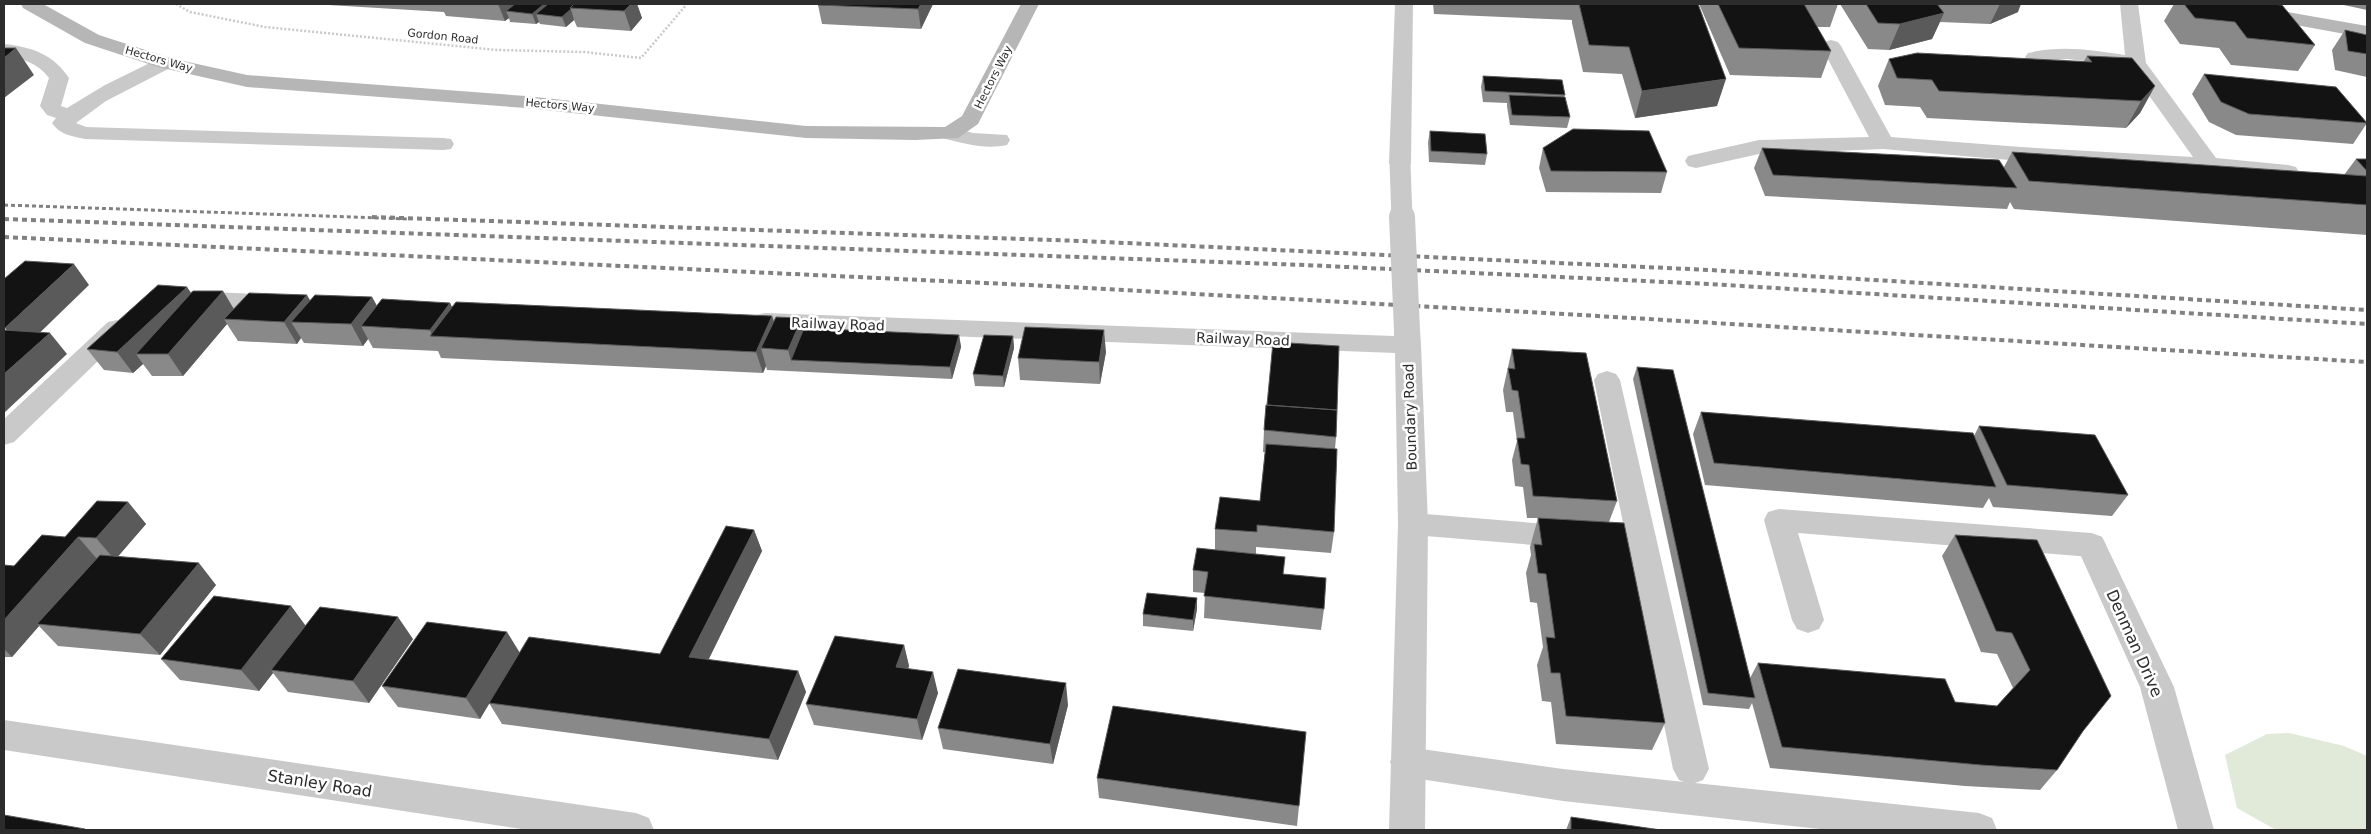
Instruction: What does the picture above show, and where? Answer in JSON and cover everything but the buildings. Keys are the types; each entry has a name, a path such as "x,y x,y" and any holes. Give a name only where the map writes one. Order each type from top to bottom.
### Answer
{"main road":[{"name":"Hectors Way","path":"30,4 92,39 165,63 247,80 555,104 806,132 915,134 950,133 971,120 1030,4"},
{"path":"2213,4 2367,32"}],"street":[{"name":"Boundary Road","path":"1404,4 1400,163 1408,338 1413,524 1407,830"},
{"path":"2129,4 2136,62 2209,164"},
{"path":"1831,46 1883,143"},
{"path":"4,50 23,52 53,67 59,78 50,106 54,111 70,116"},
{"path":"2035,57 2067,53 2136,62"},
{"path":"165,63 93,101 70,116 63,123 70,129 85,133 443,144"},
{"path":"950,133 972,138 999,140"},
{"path":"1696,162 1758,147 1883,143 2021,154 2209,164 2307,174"},
{"path":"168,298 307,304"},
{"path":"4,435 134,311"},
{"name":"Railway Road","path":"744,320 1408,338"},
{"path":"1607,380 1691,769"},
{"name":"Denman Drive","path":"1808,620 1779,520 2091,545 2157,687 2196,830"},
{"path":"1413,524 1642,542"},
{"name":"Stanley Road","path":"4,735 636,830"},
{"path":"1407,762 1563,785 1979,830"}],"path":[{"name":"Gordon Road","path":"176,4 190,12 265,27 497,50 584,52 641,58 688,4"}],"green space":[{"path":"2289,733 2344,746 2367,756 2367,830 2276,830 2237,808 2225,755 2267,734"}],"railway":[{"path":"4,205 410,219"},
{"path":"372,217 1082,241 1710,270 2367,310"},
{"path":"4,219 1304,265 1709,284 2367,324"},
{"path":"4,237 1049,286 1564,314 2367,362"}]}
